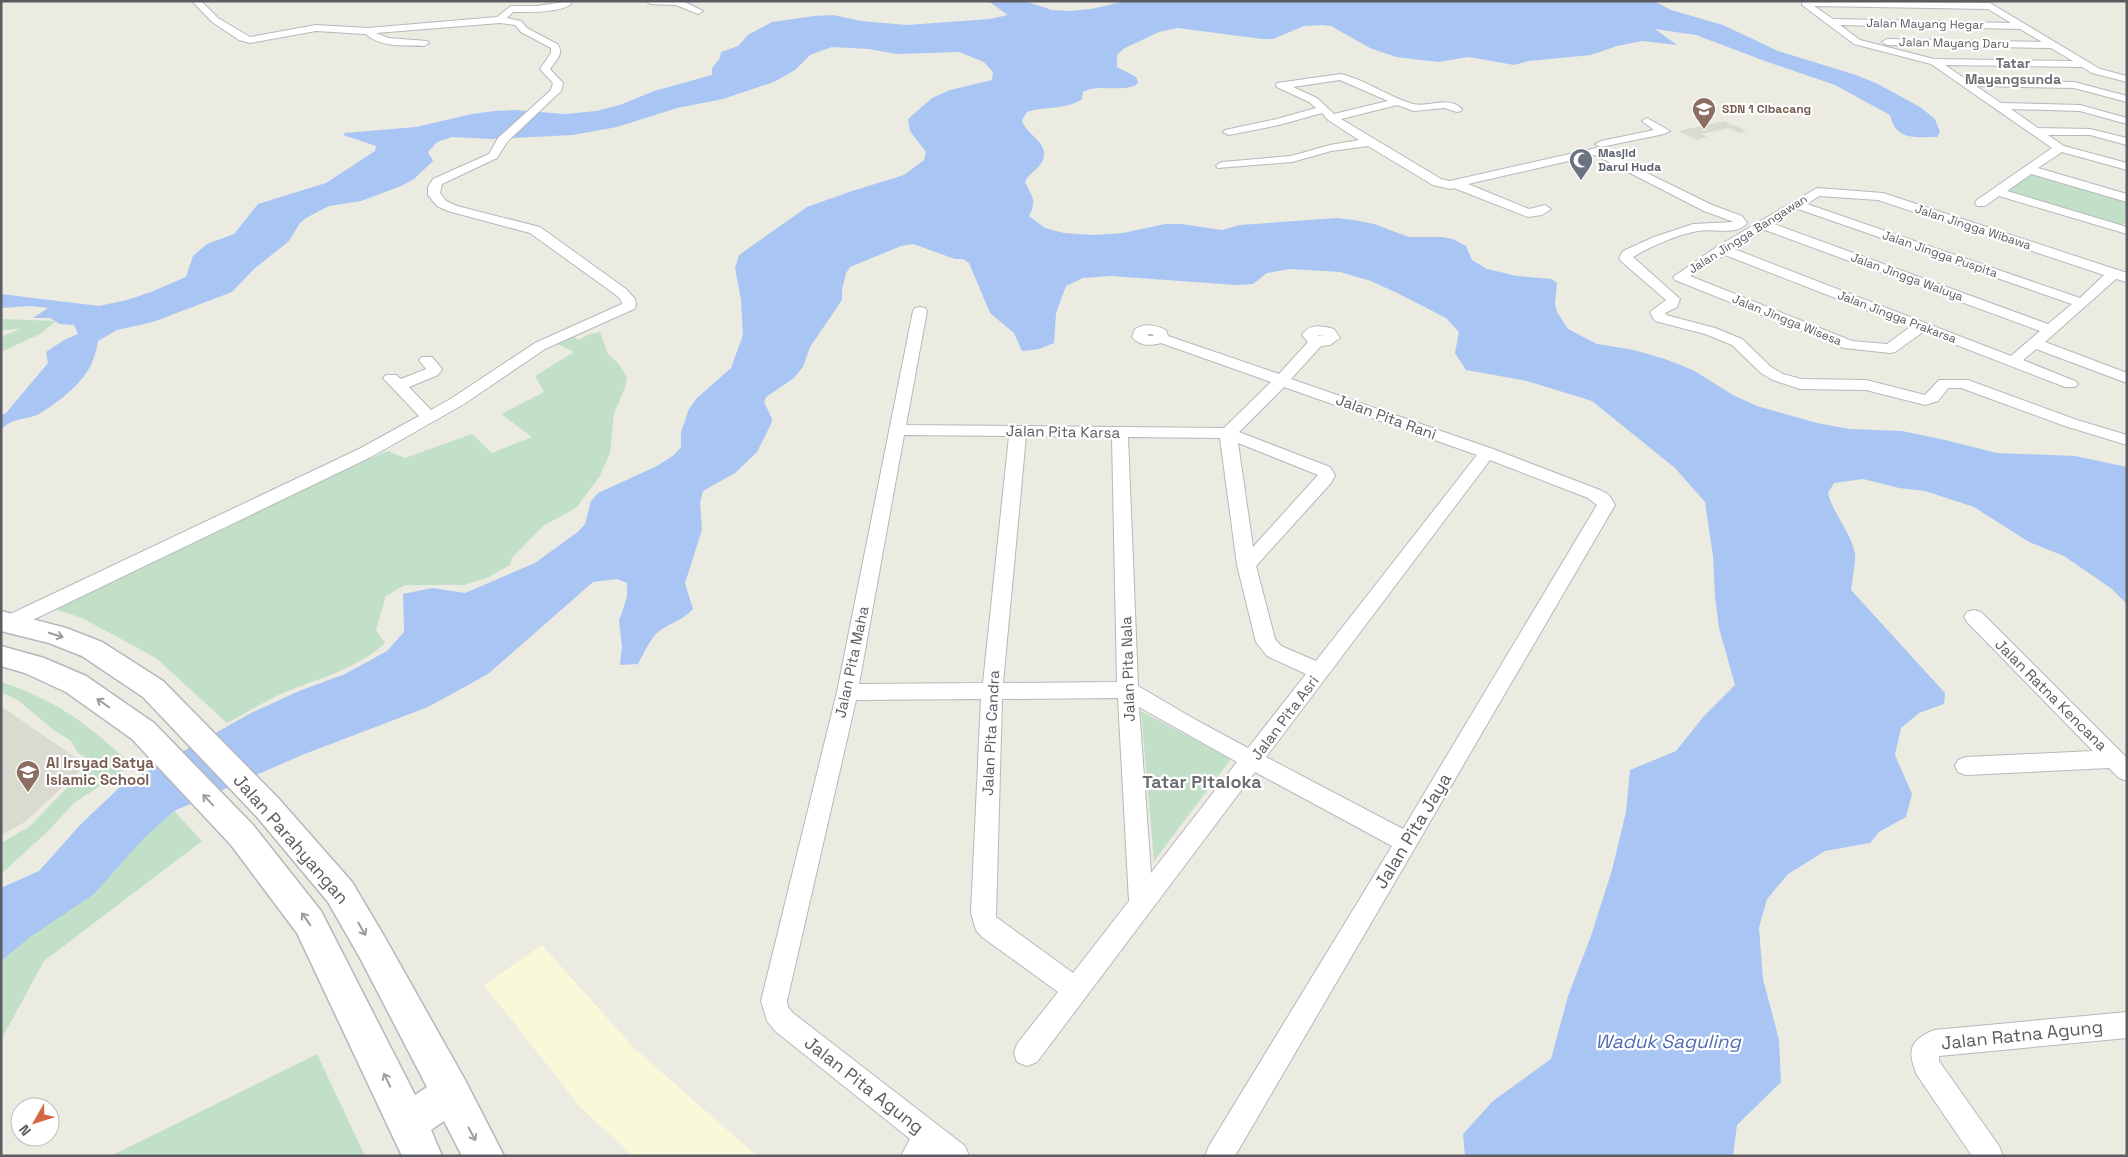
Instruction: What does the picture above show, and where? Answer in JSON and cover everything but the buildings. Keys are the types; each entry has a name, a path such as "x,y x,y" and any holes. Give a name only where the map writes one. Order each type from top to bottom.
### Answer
{"main road":[{"name":"Jalan Parahyangan","path":"5,622 56,635 92,649 153,689 268,808 340,892 372,947 484,1156"},
{"path":"1,656 34,665 76,684 143,731 242,835 309,922 408,1122 422,1156"},
{"path":"408,1122 451,1094"}],"street":[{"path":"5,622 365,453 494,378 540,346 629,306 628,299 620,292 535,230 524,225 455,210 437,200 433,189 437,182 493,156 502,140 556,91 558,83 544,69 557,50 554,46 524,30 518,23 500,20 368,30 321,27 260,39 246,39 215,20 196,1"},
{"path":"500,20 513,8 548,7 567,4 566,1"},
{"path":"650,1 677,2 698,11"},
{"path":"1805,4 1990,6 2096,71 2127,78"},
{"path":"1805,4 1856,42 1934,62 2085,64"},
{"name":"Jalan Mayang Hegar","path":"1829,22 2021,26"},
{"path":"368,30 373,36 386,40 424,43"},
{"name":"Jalan Mayang Daru","path":"1856,42 2051,44"},
{"path":"1934,62 2060,148 2127,167"},
{"path":"1457,109 1444,105 1417,108 1341,77 1281,84 1313,100 1328,113 1370,142 1444,185 1456,184 1664,131 1647,121"},
{"path":"1965,83 2074,85 2127,99"},
{"path":"1229,132 1399,101"},
{"path":"1999,106 2080,108 2127,121"},
{"path":"2035,131 2090,132 2127,142"},
{"path":"1589,138 1599,148 1640,174 1741,223 1735,226 1697,227 1658,240 1628,254 1626,258 1673,299 1672,304 1657,312 1660,318 1710,332 1737,342 1766,370 1790,382 1800,384 1866,385 1925,400 1932,398 1944,383 1963,383 2072,423 2127,440"},
{"path":"1222,166 1292,159 1330,148 1370,142"},
{"path":"1980,203 2032,170 2060,148"},
{"path":"2032,170 2127,198"},
{"path":"1626,179 1640,174"},
{"path":"1456,184 1528,213 1545,209"},
{"name":"Jalan Jingga Bangawan","path":"1680,276 1817,192"},
{"name":"Jalan Jingga Wibawa","path":"1817,192 1879,196 2120,276"},
{"path":"1999,192 2126,231"},
{"name":"Jalan Jingga Puspita","path":"1798,205 2082,303"},
{"name":"Jalan Jingga Waluya","path":"1764,225 2050,330"},
{"path":"2115,240 2126,231"},
{"name":"Jalan Jingga Prakarsa","path":"1723,249 2070,384"},
{"name":"Jalan Jingga Wisesa","path":"1680,276 1849,345 1890,349 1921,326"},
{"path":"2012,362 2082,303 2120,276"},
{"name":"Jalan Pita Maha","path":"776,1012 774,1001 847,692 920,311"},
{"name":"Jalan Pita Rani","path":"1161,338 1487,453 1594,494 1603,499 1606,506"},
{"path":"1228,434 1282,380 1317,341"},
{"path":"2034,343 2127,378"},
{"path":"427,360 434,369 433,372 394,382 429,417"},
{"name":"Jalan Pita Karsa","path":"898,430 1228,434"},
{"name":"Jalan Pita Candra","path":"1018,431 992,691 983,913 985,922 991,929 1076,990"},
{"name":"Jalan Pita Nala","path":"1120,432 1128,690 1141,904"},
{"path":"1228,434 1246,565 1266,642 1274,651 1320,672"},
{"path":"1228,434 1324,471 1327,475 1246,565"},
{"name":"Jalan Pita Asri","path":"1027,1053 1487,453"},
{"name":"Jalan Pita Jaya","path":"1219,1156 1606,506"},
{"name":"Jalan Ratna Kencana","path":"1974,617 2120,765"},
{"path":"847,692 1128,690 1252,760 1407,843"},
{"path":"1966,766 2120,765"},
{"name":"Jalan Pita Agung","path":"776,1012 784,1022 922,1146 955,1156"},
{"name":"Jalan Ratna Agung","path":"1989,1156 1927,1066 1924,1051 1934,1044 2127,1025"}],"shaded area":[{"name":"SDN 1 Cibacang","path":"1724,121 1747,131 1739,133 1729,128 1702,134 1707,137 1697,140 1679,131"},
{"path":"2032,172 2127,200 2127,221 2120,227 2005,192"},
{"path":"1,319 56,321 40,334 1,352 1,337 20,329 1,330"},
{"path":"600,332 608,354 618,363 627,377 625,388 614,413 610,453 600,476 576,508 543,526 512,558 510,565 489,577 465,585 405,585 386,596 376,630 385,643 362,660 350,666 285,692 227,723 156,658 82,618 48,607 280,498 388,451 405,458 472,434 492,453 532,437 501,414 544,392 535,376 574,352 557,344 572,336 579,340 589,334"},
{"path":"1,682 40,697 72,716 87,726 132,765 74,803 47,832 1,874 1,843 29,827 92,762 78,753 71,741 55,731 19,701 1,692"},
{"name":"Al Irsyad Satya Islamic School","path":"1,706 86,765 25,822 1,835"},
{"path":"1141,711 1231,759 1154,861"},
{"path":"174,811 202,841 44,961 1,1040 1,961"},
{"path":"542,945 634,1048 757,1156 633,1156 581,1108 484,985"},
{"path":"317,1054 365,1156 111,1156"}],"water":[{"name":"Waduk Saguling","path":"984,1 1025,1 1052,10 1068,11 1091,9 1126,1 1654,1 1671,10 1723,25 1778,51 1856,75 1878,84 1920,107 1935,119 1940,132 1937,137 1908,136 1897,129 1890,115 1835,85 1696,35 1655,29 1677,45 1642,41 1617,46 1591,55 1529,61 1514,65 1469,57 1438,62 1396,57 1370,48 1331,26 1322,25 1304,26 1273,39 1178,28 1159,32 1123,49 1117,55 1117,67 1136,77 1138,82 1136,85 1123,88 1089,89 1083,92 1082,99 1076,102 1069,105 1027,112 1022,120 1043,149 1043,160 1025,182 1033,201 1029,216 1045,228 1064,233 1094,235 1123,233 1165,224 1181,224 1222,230 1240,225 1337,218 1374,224 1409,237 1453,239 1466,246 1472,260 1487,269 1517,276 1552,279 1557,283 1555,304 1557,312 1568,329 1597,344 1634,350 1693,370 1733,395 1757,406 1817,423 1849,429 1902,431 1997,453 2075,456 2127,467 2127,604 2112,589 2064,556 2029,542 1974,507 1925,491 1899,488 1863,479 1834,483 1828,493 1830,501 1850,538 1855,554 1851,590 1945,693 1944,704 1919,713 1901,728 1895,755 1912,794 1906,817 1879,832 1870,843 1825,851 1788,874 1767,899 1759,928 1763,979 1779,1040 1781,1082 1737,1125 1733,1156 1465,1156 1463,1134 1493,1101 1551,1059 1568,996 1591,936 1612,870 1626,812 1630,770 1676,751 1704,716 1735,685 1719,628 1713,556 1705,502 1675,468 1592,401 1527,381 1466,370 1455,353 1459,332 1446,318 1371,281 1340,272 1290,269 1267,273 1253,284 1236,285 1111,276 1083,278 1066,286 1056,313 1054,343 1039,349 1022,351 1014,333 990,313 969,263 963,259 955,259 913,244 901,246 850,267 846,273 842,300 810,347 803,367 794,378 766,397 764,402 772,419 757,452 735,473 703,491 700,503 702,530 685,583 693,609 684,617 657,633 638,664 620,665 622,647 619,621 627,597 627,583 617,579 593,582 488,674 428,707 302,755 174,811 144,838 94,894 30,937 1,961 1,888 39,871 81,824 121,786 251,713 299,691 345,674 387,651 404,632 403,594 432,588 465,593 535,563 579,531 585,524 591,501 598,493 657,466 674,455 681,447 681,432 689,409 697,398 731,368 743,335 741,300 735,268 739,255 807,207 904,175 924,160 926,152 910,131 908,119 932,98 950,90 992,80 993,72 984,62 959,52 896,54 869,49 832,47 810,55 795,70 774,82 723,99 677,108 617,127 573,135 493,139 452,137 437,142 428,152 433,161 414,179 361,201 329,206 306,218 300,223 289,241 254,269 232,292 153,322 117,330 98,341 95,355 87,372 69,392 39,414 10,423 1,430 1,415 6,413 48,363 46,352 64,340 78,334 74,325 60,324 50,318 33,318 48,308 30,306 1,308 1,294 99,306 151,292 186,277 193,256 207,244 234,234 258,204 326,183 375,151 376,146 343,135 345,133 416,127 472,114 495,111 514,110 565,114 596,111 620,105 654,91 712,75 712,68 720,58 721,52 738,46 748,35 772,22 833,15 861,21 907,25 990,19 1008,15 991,3"}],"place":[{"name":"SDN 1 Cibacang","path":"1704,130"},
{"name":"Masjid Darul Huda","path":"1581,181"},
{"name":"Al Irsyad Satya Islamic School","path":"28,793"}],"district":[{"name":"Tatar Mayangsunda","path":"2013,72"},
{"name":"Tatar Pitaloka","path":"1202,782"}]}
